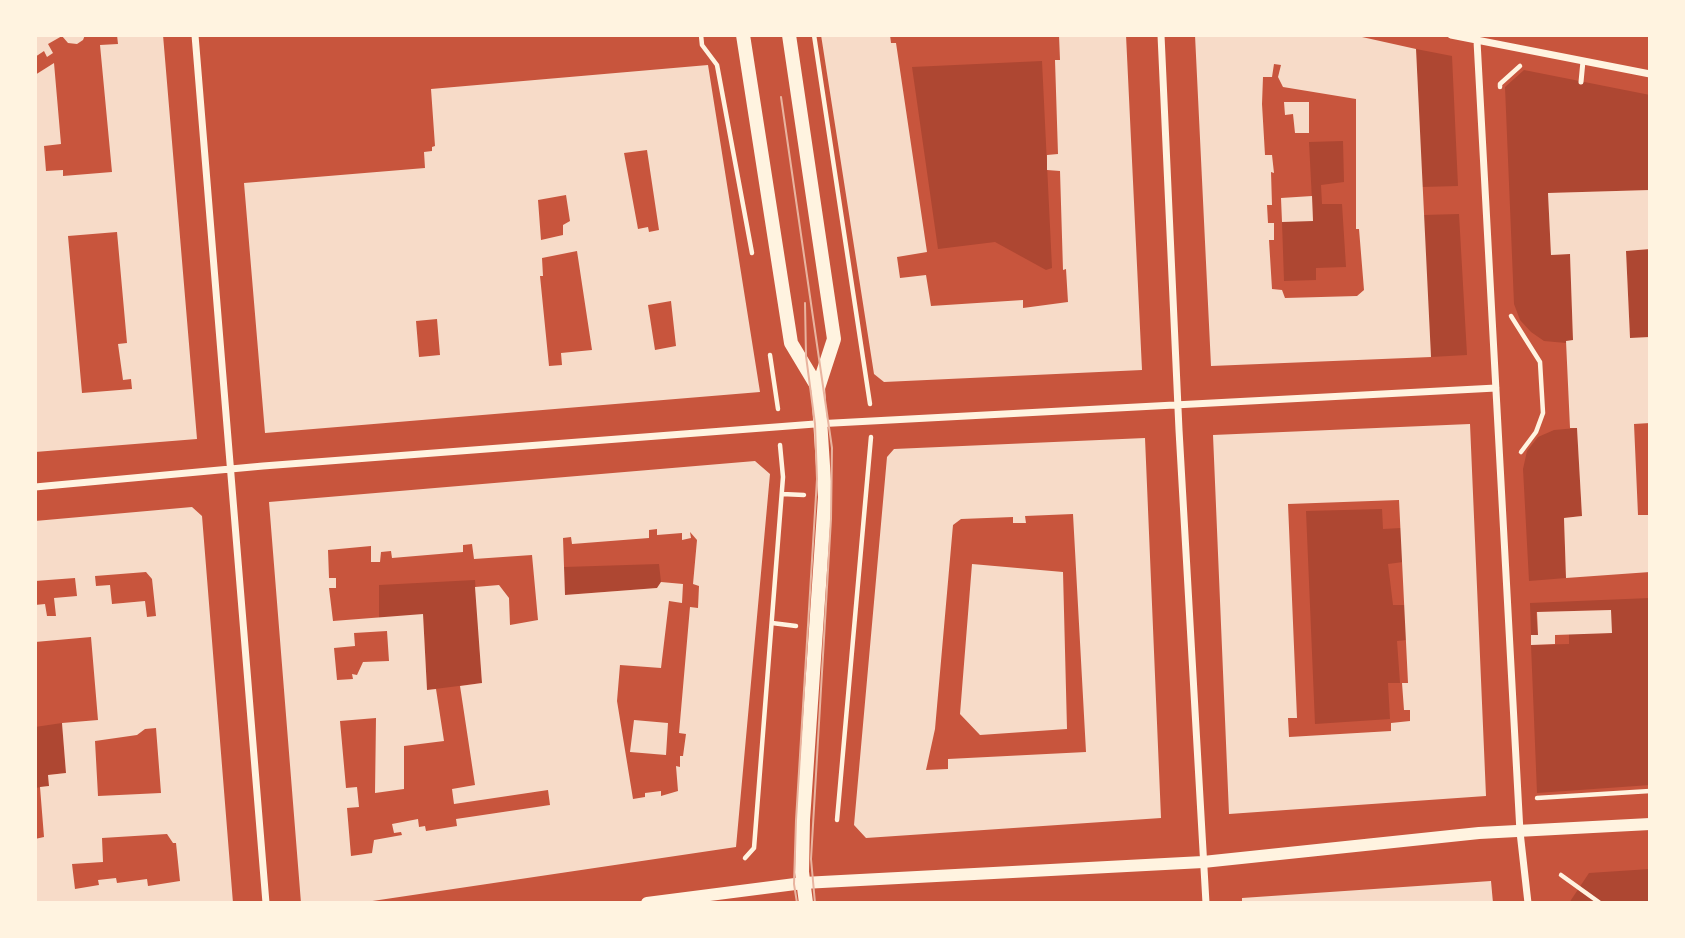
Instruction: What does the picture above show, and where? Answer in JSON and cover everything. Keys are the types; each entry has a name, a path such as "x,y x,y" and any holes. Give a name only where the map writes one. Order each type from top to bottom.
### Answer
{"main road":[{"path":"743,35 791,343 818,388"},
{"path":"789,35 834,339 818,388 824,526 803,820 803,883 806,903"}],"street":[{"path":"195,35 266,903"},
{"path":"1161,35 1206,903"},
{"path":"1451,35 1650,74"},
{"path":"1477,41 1520,832 1528,903"},
{"path":"35,487 821,424 1496,388"},
{"path":"647,903 803,883 1203,862 1470,834 1650,824"}],"lane":[{"path":"1581,82 1583,61"}],"path":[{"path":"1501,97 1500,84 1523,63"},
{"path":"1510,314 1540,362 1543,413 1536,432 1521,449 1521,462"},
{"path":"782,494 808,496"},
{"path":"772,623 797,626"},
{"path":"1534,785 1535,798 1650,791"},
{"path":"1561,875 1600,903"}],"shaded area":[{"path":"1416,49 1452,56 1458,186 1422,187"},
{"path":"1042,61 1052,268 1046,270 995,242 938,249 912,67"},
{"path":"1524,70 1650,95 1650,190 1548,193 1551,255 1570,254 1573,340 1566,343 1544,341 1531,332 1520,320 1514,304 1505,87"},
{"path":"1343,141 1344,182 1321,185 1322,204 1342,204 1346,267 1316,268 1316,280 1284,281 1282,222 1313,220 1309,142"},
{"path":"1459,214 1467,355 1431,357 1423,215"},
{"path":"1650,249 1650,337 1630,338 1626,251"},
{"path":"1577,428 1582,516 1564,518 1566,578 1529,581 1523,469 1527,451 1538,437 1554,430"},
{"path":"1382,509 1383,529 1401,528 1403,562 1388,564 1393,605 1405,605 1407,640 1397,641 1400,683 1388,683 1390,719 1315,724 1306,511"},
{"path":"659,564 661,582 657,588 565,595 564,567"},
{"path":"475,580 482,683 427,690 423,615 379,618 379,585"},
{"path":"1650,598 1650,785 1537,793 1531,645 1569,644 1569,634 1611,633 1611,610 1536,612 1538,635 1531,635 1530,603"},
{"path":"62,723 66,773 48,775 49,786 35,788 35,727"},
{"path":"1650,869 1650,903 1569,903 1589,873"}],"building":[{"path":"35,35 85,35 77,44 68,43 62,36 48,44 53,53 47,57 44,51 35,57"},
{"path":"117,35 163,35 197,439 35,452 35,75 54,63 61,144 44,146 46,171 63,170 63,176 112,172 100,45 118,44","holes":["117,232 127,343 118,344 123,380 131,379 132,389 82,393 68,236"]},
{"path":"821,35 890,35 891,43 896,43 927,252 897,257 900,278 926,275 931,306 1023,300 1023,308 1068,302 1066,269 1063,270 1060,171 1047,170 1047,155 1058,154 1055,60 1060,60 1059,35 1126,35 1142,370 884,382 874,374"},
{"path":"1195,35 1353,35 1416,49 1431,357 1211,366","holes":["1274,64 1281,65 1278,77 1283,87 1356,99 1356,229 1359,229 1364,290 1357,296 1285,298 1282,290 1272,289 1269,240 1274,240 1274,223 1268,223 1267,205 1272,205 1271,172 1274,173 1272,155 1265,155 1263,77 1272,77"]},
{"path":"708,65 760,392 265,433 244,183 425,168 424,152 432,151 435,146 431,89","holes":["647,150 659,230 649,232 648,227 638,229 624,153","566,195 570,221 563,225 563,235 541,240 538,200","577,251 592,350 561,353 562,365 549,366 540,276 543,276 542,258","671,301 676,346 655,350 648,305","437,319 440,355 419,357 416,321"]},
{"path":"1284,102 1309,102 1309,133 1295,133 1293,114 1285,115"},
{"path":"1650,190 1650,249 1626,251 1630,338 1650,337 1650,423 1634,424 1638,515 1650,515 1650,572 1566,578 1564,518 1582,516 1577,428 1570,428 1566,341 1573,340 1570,254 1551,255 1548,193"},
{"path":"1312,196 1313,221 1282,222 1281,198"},
{"path":"1470,424 1486,796 1229,814 1213,435","holes":["1399,500 1408,683 1402,683 1404,710 1410,710 1410,721 1391,723 1391,731 1289,737 1288,718 1297,718 1288,504"]},
{"path":"1145,438 1161,818 866,838 854,825 887,457 894,449","holes":["1073,514 1086,752 948,759 948,769 926,770 935,729 953,525 961,519 1013,517 1013,523 1026,523 1025,516"]},
{"path":"755,461 770,474 736,847 359,903 301,903 269,502","holes":["657,529 657,535 682,533 682,540 691,538 690,532 697,540 693,584 699,586 698,608 690,607 679,733 686,734 680,767 676,766 678,791 661,796 661,791 645,793 645,797 633,799 617,701 620,665 661,668 669,601 682,603 683,584 661,582 657,588 565,595 563,538 571,537 572,544 649,538 649,530","472,544 474,559 532,555 538,620 510,625 509,598 499,585 475,587 482,683 460,686 475,785 452,789 454,804 548,790 550,805 456,819 457,826 426,831 425,826 419,827 418,819 392,824 394,833 401,832 402,835 374,840 372,853 351,856 347,808 359,807 357,787 346,788 340,721 376,718 375,793 404,789 404,746 444,741 436,689 427,690 423,614 333,621 329,588 336,588 336,578 329,578 328,550 371,546 371,562 380,562 381,552 391,551 392,558 463,552 463,545","387,631 389,661 363,662 357,675 352,674 353,679 337,680 334,648 355,646 354,633"]},
{"path":"192,507 202,516 233,903 35,903 35,839 44,837 40,787 49,786 48,775 66,773 62,723 98,720 91,637 35,642 35,605 45,604 47,616 56,616 54,598 77,596 75,578 35,581 35,521","holes":["146,572 152,579 156,616 147,617 145,601 112,604 110,585 96,586 95,576","156,728 161,793 98,796 95,741 137,735 145,729","167,834 173,843 176,843 180,881 148,886 147,879 117,883 116,878 98,880 99,885 75,889 72,864 103,862 102,838"]},
{"path":"972,564 1063,572 1067,729 980,735 960,714"},
{"path":"1611,610 1612,633 1555,635 1555,644 1531,645 1531,635 1538,635 1537,612"},
{"path":"634,720 668,723 666,755 630,752"},
{"path":"1491,881 1493,903 1242,903 1242,898"}],"tram line":[{"path":"781,97 832,448 831,519 811,859 815,903"},
{"path":"797,903 794,884 796,820 817,479 815,424 806,356 805,303"}]}
